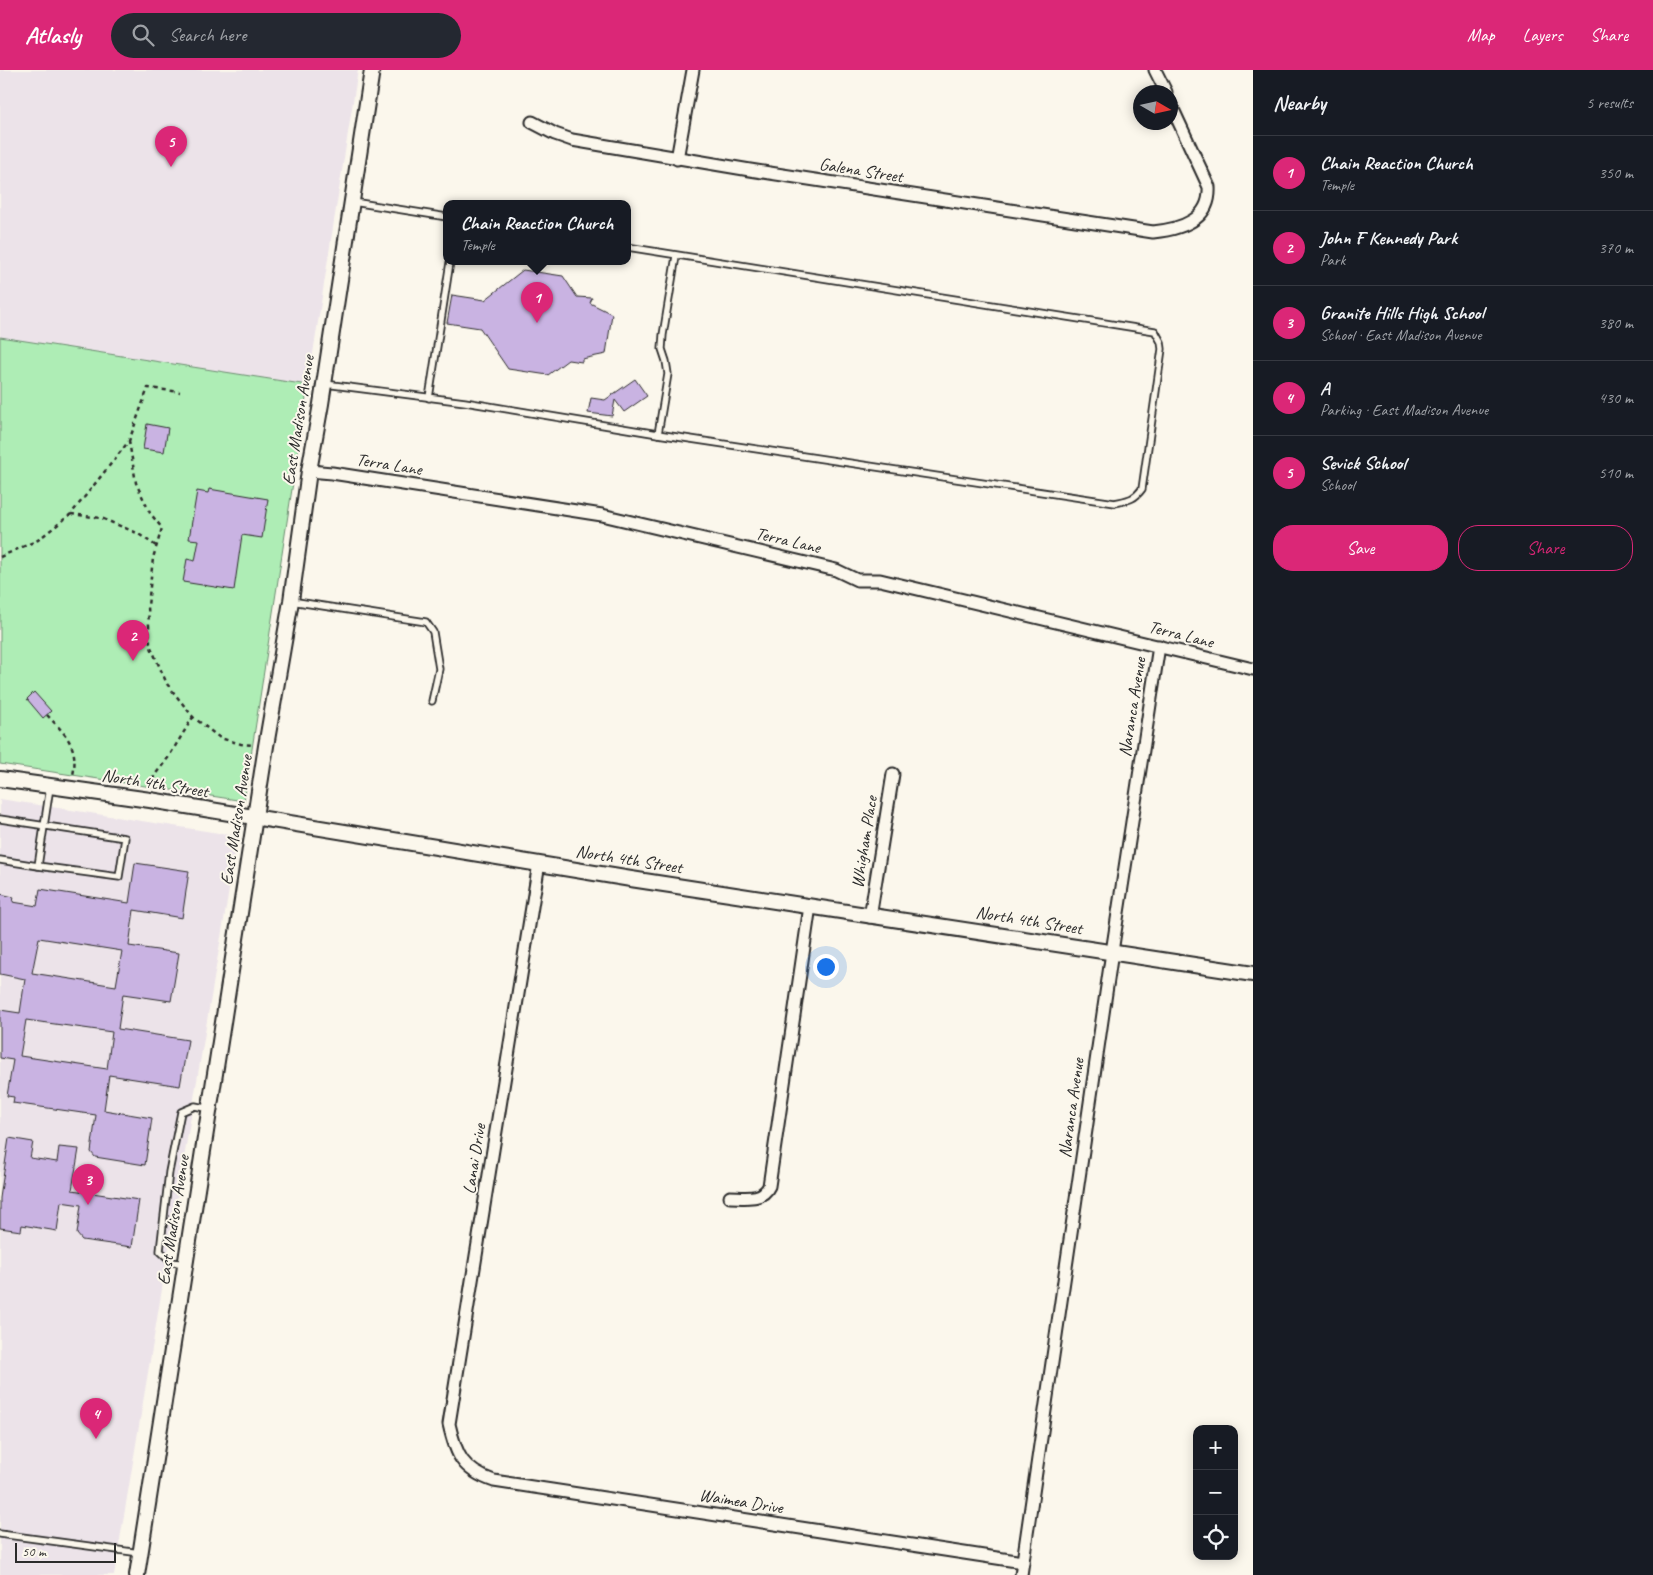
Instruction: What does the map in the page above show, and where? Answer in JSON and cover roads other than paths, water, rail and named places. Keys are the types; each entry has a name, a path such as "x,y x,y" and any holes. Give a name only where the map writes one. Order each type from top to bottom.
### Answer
{"street":[{"name":"East Madison Avenue","path":"137,1575 266,746 291,601 309,471 372,70"},
{"path":"677,159 694,70"},
{"path":"1155,70 1162,85"},
{"name":"Galena Street","path":"532,122 555,134 572,140 677,159 1141,231 1165,231 1188,223 1200,216 1209,195 1209,187 1178,120"},
{"name":"Terra Lane","path":"309,471 332,473 602,516 836,570 857,580 880,580 1253,669"},
{"name":"Naranca Avenue","path":"1021,1575 1112,952 1159,646"},
{"name":"Whigham Place","path":"870,917 893,774"},
{"name":"North 4th Street","path":"0,779 150,800 870,917 1253,974"},
{"name":"Lanai Drive","path":"460,1458 455,1449 449,1424 539,863"},
{"path":"730,1197 759,1196 766,1192 769,1186 810,906"},
{"name":"Waimea Drive","path":"460,1458 479,1476 494,1481 1023,1562"}],"lane":[{"path":"351,201 443,216"},
{"path":"323,384 429,398 1116,503 1137,496 1142,489 1162,350 1161,342 1155,331 631,248"},
{"path":"658,434 668,374 662,350 663,335 676,256"},
{"path":"429,398 450,265"},
{"path":"291,601 426,622 433,632 439,669 432,702"},
{"path":"38,866 50,786"},
{"path":"0,819 125,838 119,877 0,860"},
{"path":"186,1264 172,1262 160,1251 169,1172 181,1112 195,1106 210,1109"},
{"path":"0,1534 140,1553"}],"place":[{"name":"Sevick School","path":"171,167"},
{"name":"Chain Reaction Church","path":"537,323"},
{"name":"John F Kennedy Park","path":"133,661"},
{"name":"Granite Hills High School","path":"88,1205"},
{"name":"A","path":"96,1439"}]}
